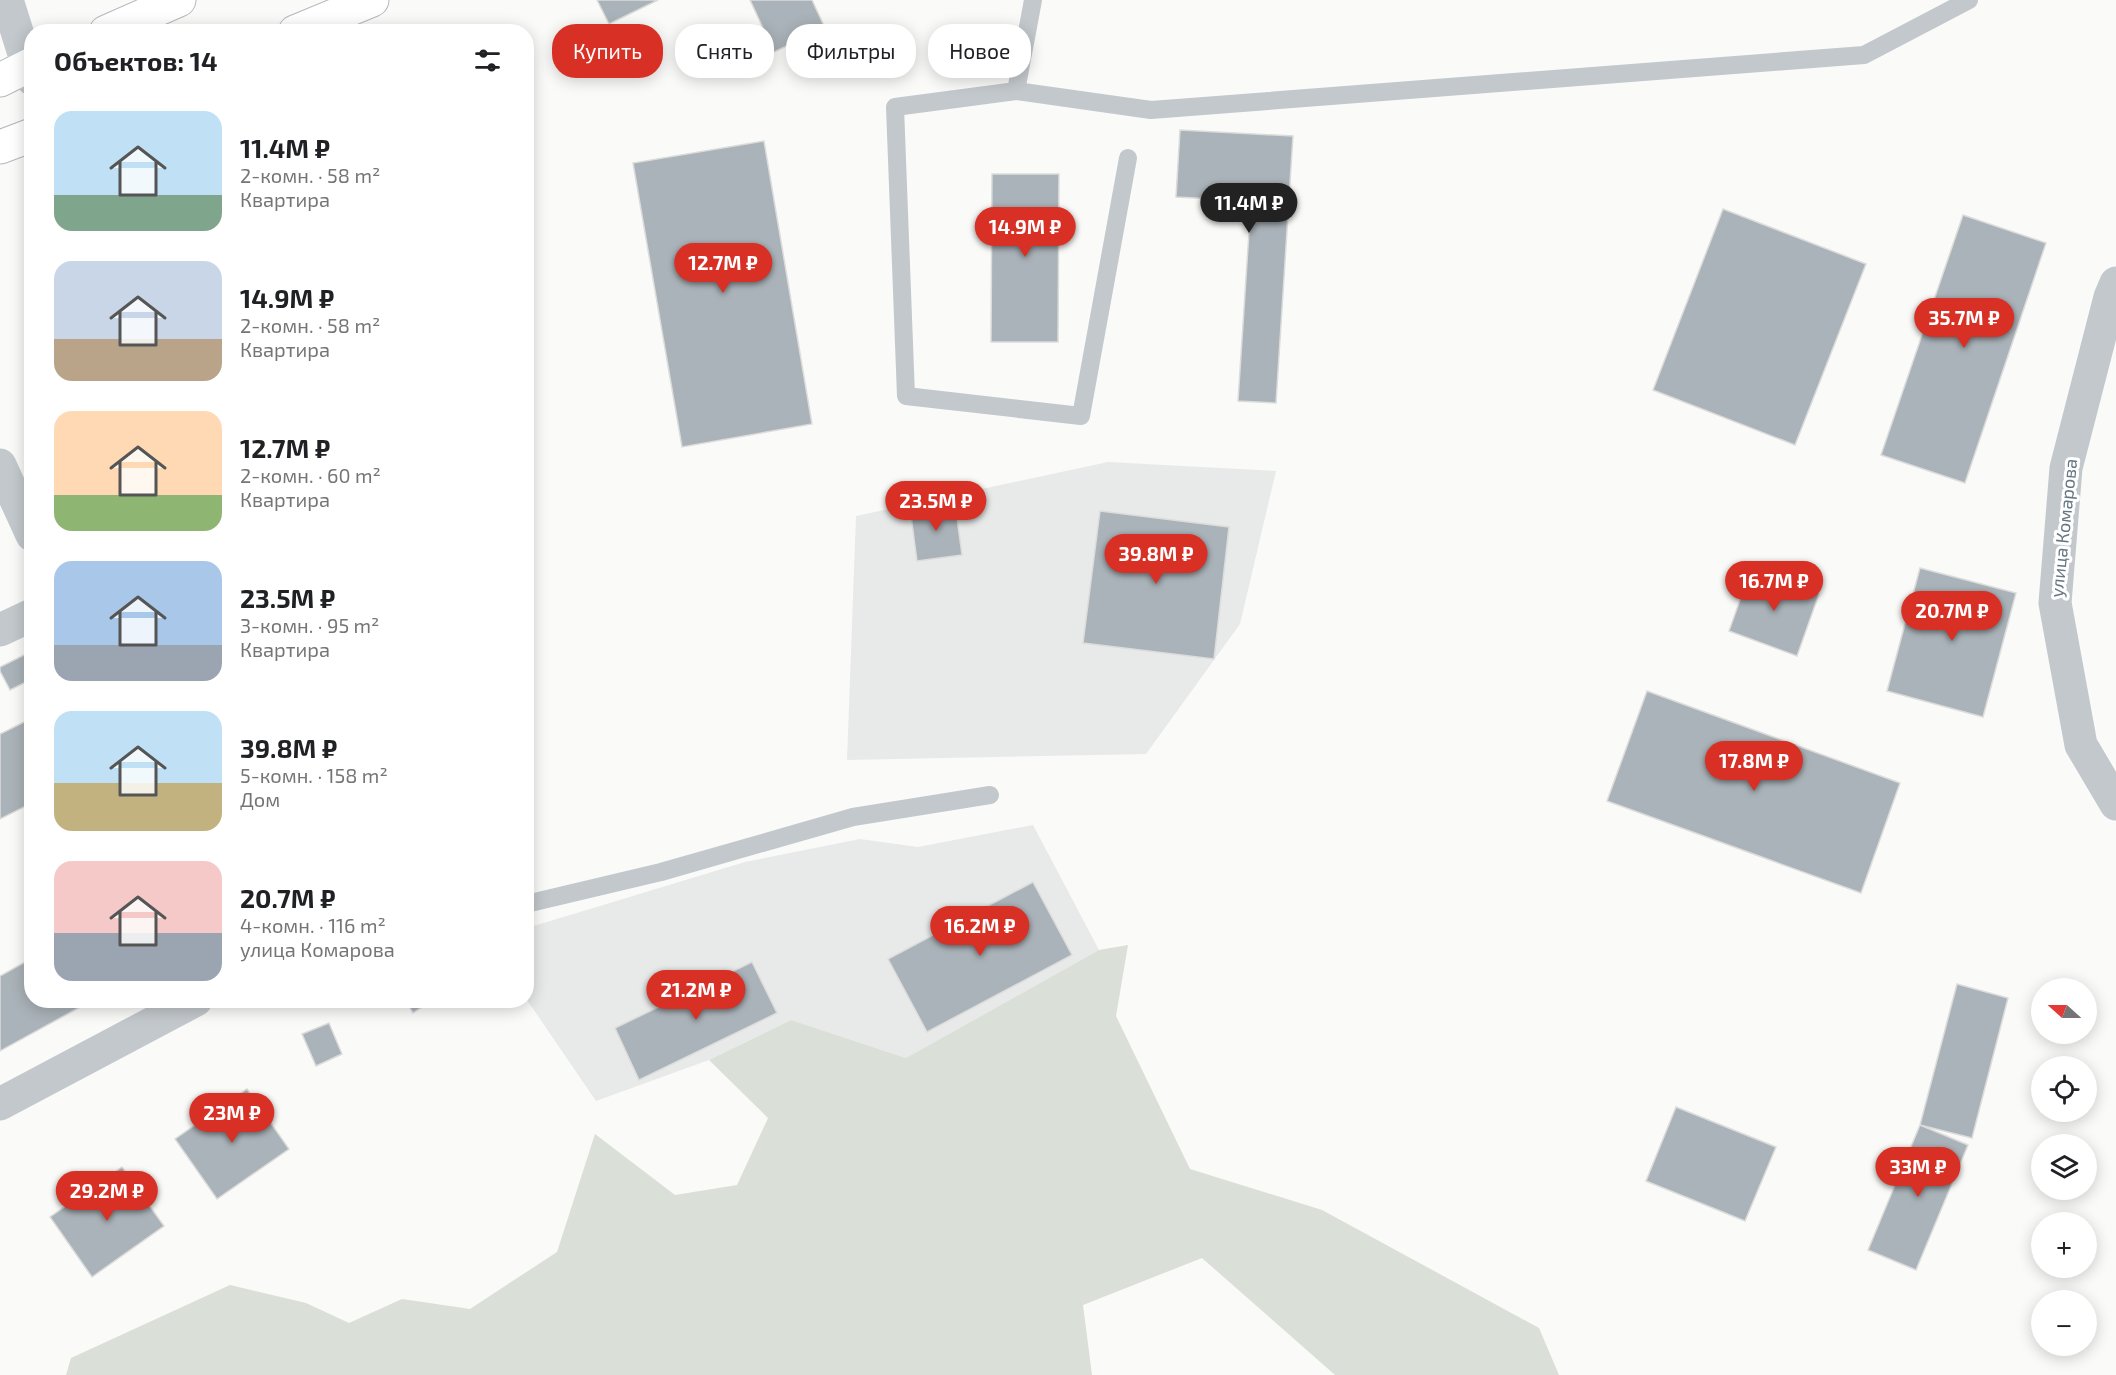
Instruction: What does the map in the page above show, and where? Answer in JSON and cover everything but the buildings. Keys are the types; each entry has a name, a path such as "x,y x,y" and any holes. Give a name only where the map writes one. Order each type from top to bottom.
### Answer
{"highway":[{"path":"124,24 179,0"},
{"path":"314,24 372,0"},
{"path":"0,147 24,138"}],"street":[{"path":"7,0 23,72"},
{"name":"улица Комарова","path":"2116,283 2110,297 2066,468 2055,603 2081,745 2116,804"},
{"path":"0,465 24,518"},
{"path":"0,630 24,619"},
{"path":"0,1104 181,1008"}],"lane":[{"path":"1016,92 1034,0"},
{"path":"1128,158 1081,416 906,396 896,107 1016,92 1150,110 1864,55 1969,0"},
{"path":"534,902 661,872 853,817 990,795"}],"shaded area":[{"path":"1108,462 1276,471 1240,624 1146,754 847,760 856,516"},
{"path":"1033,825 1099,950 906,1058 791,1020 709,1060 596,1101 532,1008 534,926 745,862 860,839 918,847"},
{"path":"1128,945 1116,1016 1190,1169 1322,1210 1539,1328 1559,1375 1335,1375 1202,1258 1083,1305 1092,1375 66,1375 71,1358 230,1285 306,1303 349,1323 402,1299 470,1309 557,1252 595,1134 675,1195 737,1185 768,1118 709,1060 791,1020 906,1058 1099,950"}]}
